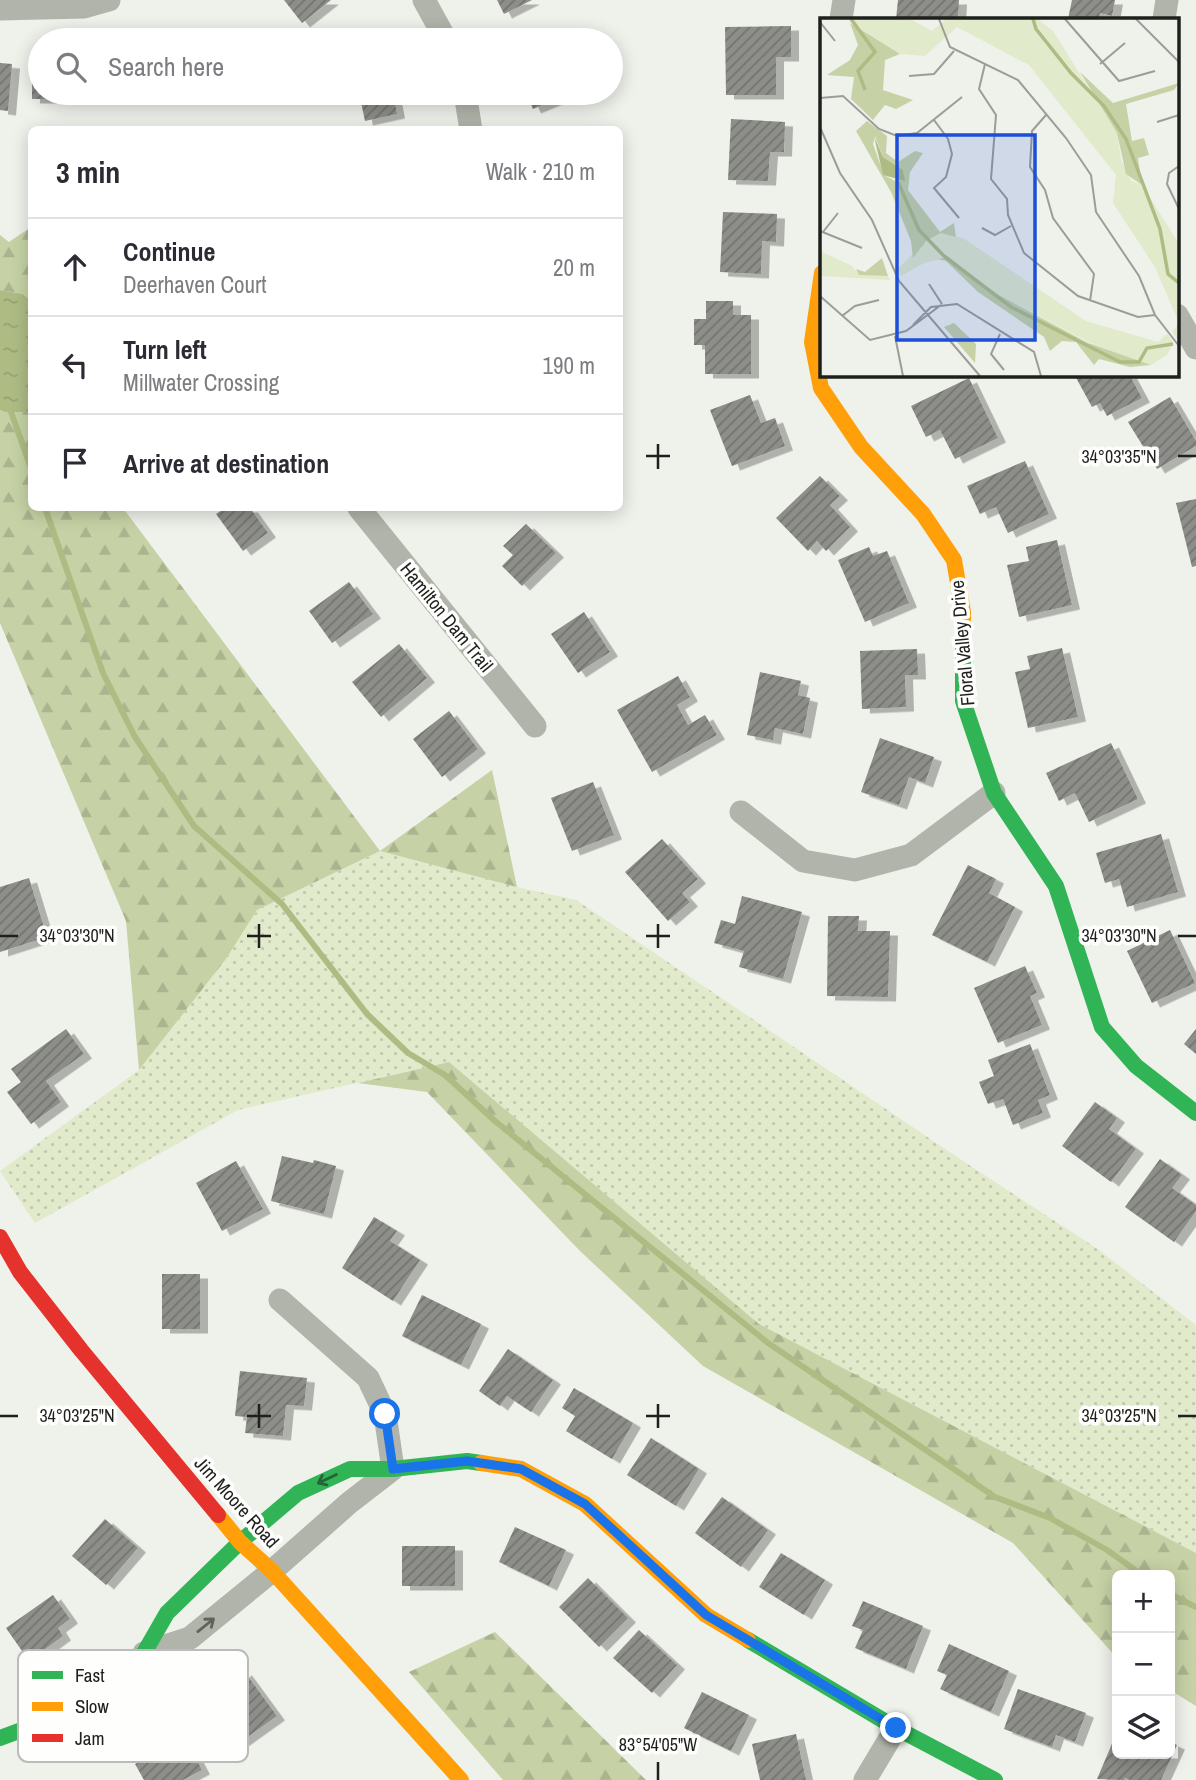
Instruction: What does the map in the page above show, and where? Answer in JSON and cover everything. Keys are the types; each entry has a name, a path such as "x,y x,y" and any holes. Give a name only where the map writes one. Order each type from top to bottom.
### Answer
{"street":[{"path":"0,9 84,7 109,0"},
{"path":"424,0 439,28"},
{"path":"841,18 844,0"},
{"path":"1164,18 1167,0"},
{"path":"467,105 470,126"},
{"name":"Floral Valley Drive","path":"820,281 812,342 821,388 861,447 923,514 954,560 963,612 963,701 994,793 1056,886 1102,1027 1136,1066 1196,1113"},
{"path":"1178,317 1196,348"},
{"name":"Hamilton Dam Trail","path":"361,511 535,726"},
{"path":"741,812 803,861 855,870 911,855 994,793"},
{"name":"Jim Moore Road","path":"0,1237 20,1272 81,1350 240,1542 272,1572 461,1780"},
{"path":"280,1300 368,1378 385,1414 393,1469"},
{"path":"146,1650 167,1613 240,1542 298,1493 350,1469 393,1469 467,1461 521,1469 585,1504 706,1615 896,1728 995,1780"},
{"path":"154,1650 190,1639 272,1572 349,1503 393,1469"},
{"path":"865,1780 896,1728"},
{"path":"0,1738 18,1731"}],"shaded area":[{"path":"380,851 576,900 1096,1248 1196,1325 1196,1553 759,1324 449,1062 238,1110 35,1223 0,1171 139,1070 226,959 257,910"}],"green space":[{"path":"28,229 28,298 23,294 0,290 0,235 9,242"},
{"path":"0,410 28,412 28,511 125,511 380,851 257,910 226,959 139,1070 126,921 0,623"},
{"path":"492,770 517,887 380,851"},
{"path":"449,1062 759,1324 1196,1553 1196,1706 1175,1693 1175,1570 1112,1570 1112,1652 1013,1543 703,1366 580,1251 427,1092 358,1083"},
{"path":"495,1632 646,1780 503,1780 409,1672"}],"water":[{"path":"0,290 23,294 28,298 28,412 0,410"}],"building":[{"path":"284,0 331,0 302,23"},
{"path":"497,0 532,0 504,14"},
{"path":"898,0 959,0 958,18 896,18"},
{"path":"1072,0 1115,0 1112,16 1100,13 1099,18 1068,18"},
{"path":"791,26 791,57 776,57 776,95 726,95 725,27"},
{"path":"0,63 12,64 8,111 0,110"},
{"path":"362,105 395,105 397,114 365,121"},
{"path":"731,119 785,122 784,152 770,152 768,181 728,180"},
{"path":"723,212 777,214 776,242 762,241 761,274 720,272"},
{"path":"706,301 733,301 733,315 751,315 751,374 705,374 705,345 694,345 694,319 706,319"},
{"path":"1075,376 1130,376 1142,398 1107,416 1100,403 1092,407"},
{"path":"969,378 998,438 955,459 940,430 926,437 911,406"},
{"path":"750,395 761,423 775,418 785,446 732,466 710,410"},
{"path":"1170,397 1196,441 1196,446 1157,469 1128,422"},
{"path":"1025,461 1049,514 1008,533 996,507 980,514 967,486"},
{"path":"820,476 840,496 830,505 850,527 826,551 817,541 808,551 776,518"},
{"path":"1196,499 1196,566 1192,567 1176,503"},
{"path":"220,511 252,511 268,533 243,551 216,514"},
{"path":"526,524 556,553 522,586 502,566 513,555 503,546"},
{"path":"1057,540 1072,605 1019,617 1007,565 1029,561 1026,547"},
{"path":"869,547 873,556 887,551 909,603 865,622 838,560"},
{"path":"349,582 373,614 332,643 309,611"},
{"path":"584,612 610,652 578,673 551,634"},
{"path":"399,644 427,678 381,717 352,682"},
{"path":"1062,648 1078,717 1028,728 1015,672 1030,669 1027,656"},
{"path":"917,649 918,675 905,675 906,707 862,709 860,651"},
{"path":"760,672 801,681 798,695 810,698 803,734 775,728 773,740 747,735"},
{"path":"678,676 690,697 677,705 688,725 705,715 717,735 652,772 617,710"},
{"path":"449,711 478,749 442,777 413,739"},
{"path":"880,738 934,757 925,783 909,777 899,805 861,792"},
{"path":"1111,743 1138,799 1089,822 1075,793 1059,801 1046,773"},
{"path":"593,782 614,835 572,851 551,798"},
{"path":"1161,834 1178,892 1127,907 1119,879 1105,883 1096,853"},
{"path":"662,839 698,879 682,893 690,902 668,921 625,872"},
{"path":"968,865 996,879 989,893 1015,907 987,962 932,935"},
{"path":"29,878 47,937 0,952 0,887"},
{"path":"742,896 802,912 783,979 739,967 744,951 714,943 721,920 735,924"},
{"path":"828,916 859,916 858,931 890,931 888,997 827,996"},
{"path":"1170,930 1195,983 1152,1003 1127,951"},
{"path":"1025,966 1037,993 1030,996 1042,1025 998,1043 974,988"},
{"path":"66,1029 84,1054 46,1081 61,1102 31,1124 7,1092 21,1082 11,1069"},
{"path":"1196,1029 1196,1054 1184,1044"},
{"path":"1030,1044 1050,1095 1038,1100 1043,1113 1013,1125 1003,1099 988,1104 979,1082 994,1076 988,1060"},
{"path":"1095,1102 1117,1118 1109,1129 1136,1149 1111,1182 1062,1146"},
{"path":"282,1156 336,1166 324,1214 271,1201"},
{"path":"1160,1159 1182,1175 1172,1188 1196,1205 1196,1211 1174,1242 1125,1207"},
{"path":"236,1161 263,1209 222,1231 196,1183"},
{"path":"374,1217 397,1231 390,1241 420,1260 393,1301 342,1268"},
{"path":"162,1274 200,1274 200,1329 162,1329"},
{"path":"422,1295 481,1324 461,1365 402,1336"},
{"path":"508,1349 553,1380 531,1412 507,1396 500,1406 479,1391"},
{"path":"240,1371 307,1378 304,1406 286,1405 283,1436 245,1433 247,1417 235,1416"},
{"path":"574,1388 633,1423 612,1459 566,1431 575,1416 562,1408"},
{"path":"651,1438 699,1469 676,1506 627,1475"},
{"path":"722,1497 768,1530 741,1567 695,1533"},
{"path":"105,1519 138,1548 106,1585 72,1556"},
{"path":"515,1527 566,1550 549,1586 499,1562"},
{"path":"402,1546 455,1546 455,1586 402,1586"},
{"path":"781,1553 825,1580 804,1615 759,1587"},
{"path":"588,1578 628,1618 599,1647 559,1607"},
{"path":"53,1595 70,1619 58,1628 63,1636 44,1650 21,1650 6,1628"},
{"path":"863,1601 923,1626 906,1669 855,1648 863,1630 852,1626"},
{"path":"639,1630 677,1665 652,1693 613,1658"},
{"path":"949,1644 1009,1671 991,1712 940,1689 947,1675 937,1671"},
{"path":"248,1676 277,1716 248,1737"},
{"path":"1018,1689 1086,1713 1075,1742 1056,1735 1052,1747 1004,1729"},
{"path":"702,1692 749,1715 731,1751 684,1728"},
{"path":"796,1734 806,1780 760,1780 752,1744"},
{"path":"1112,1744 1112,1759 1171,1759 1161,1780 1097,1779"},
{"path":"198,1762 202,1770 183,1780 144,1780 135,1764"}],"waterway":[{"path":"11,412 28,460"},
{"path":"46,511 103,673 135,737 194,826 282,904 367,1014 408,1053 445,1075 495,1121 768,1343 995,1497 1050,1518 1107,1550 1135,1570"},
{"path":"1175,1596 1196,1607"}],"traffic: fast":[{"path":"963,653 963,701 994,793 1056,886 1102,1027 1136,1066 1196,1113"},
{"path":"146,1650 167,1613 240,1542 298,1493 350,1469 393,1469 467,1461 481,1463"},
{"path":"748,1640 896,1728 995,1780"},
{"path":"0,1738 18,1731"}],"traffic: slow":[{"path":"820,287 812,342 821,388 861,447 923,514 954,560 963,612 963,653"},
{"path":"481,1463 521,1469 585,1504 706,1615 748,1640"},
{"path":"218,1515 461,1780"}],"traffic: jam":[{"path":"0,1237 20,1272 81,1350 218,1515"}],"route":[{"path":"385,1414 393,1469 467,1461 521,1469 585,1504 706,1615 896,1728"}]}
